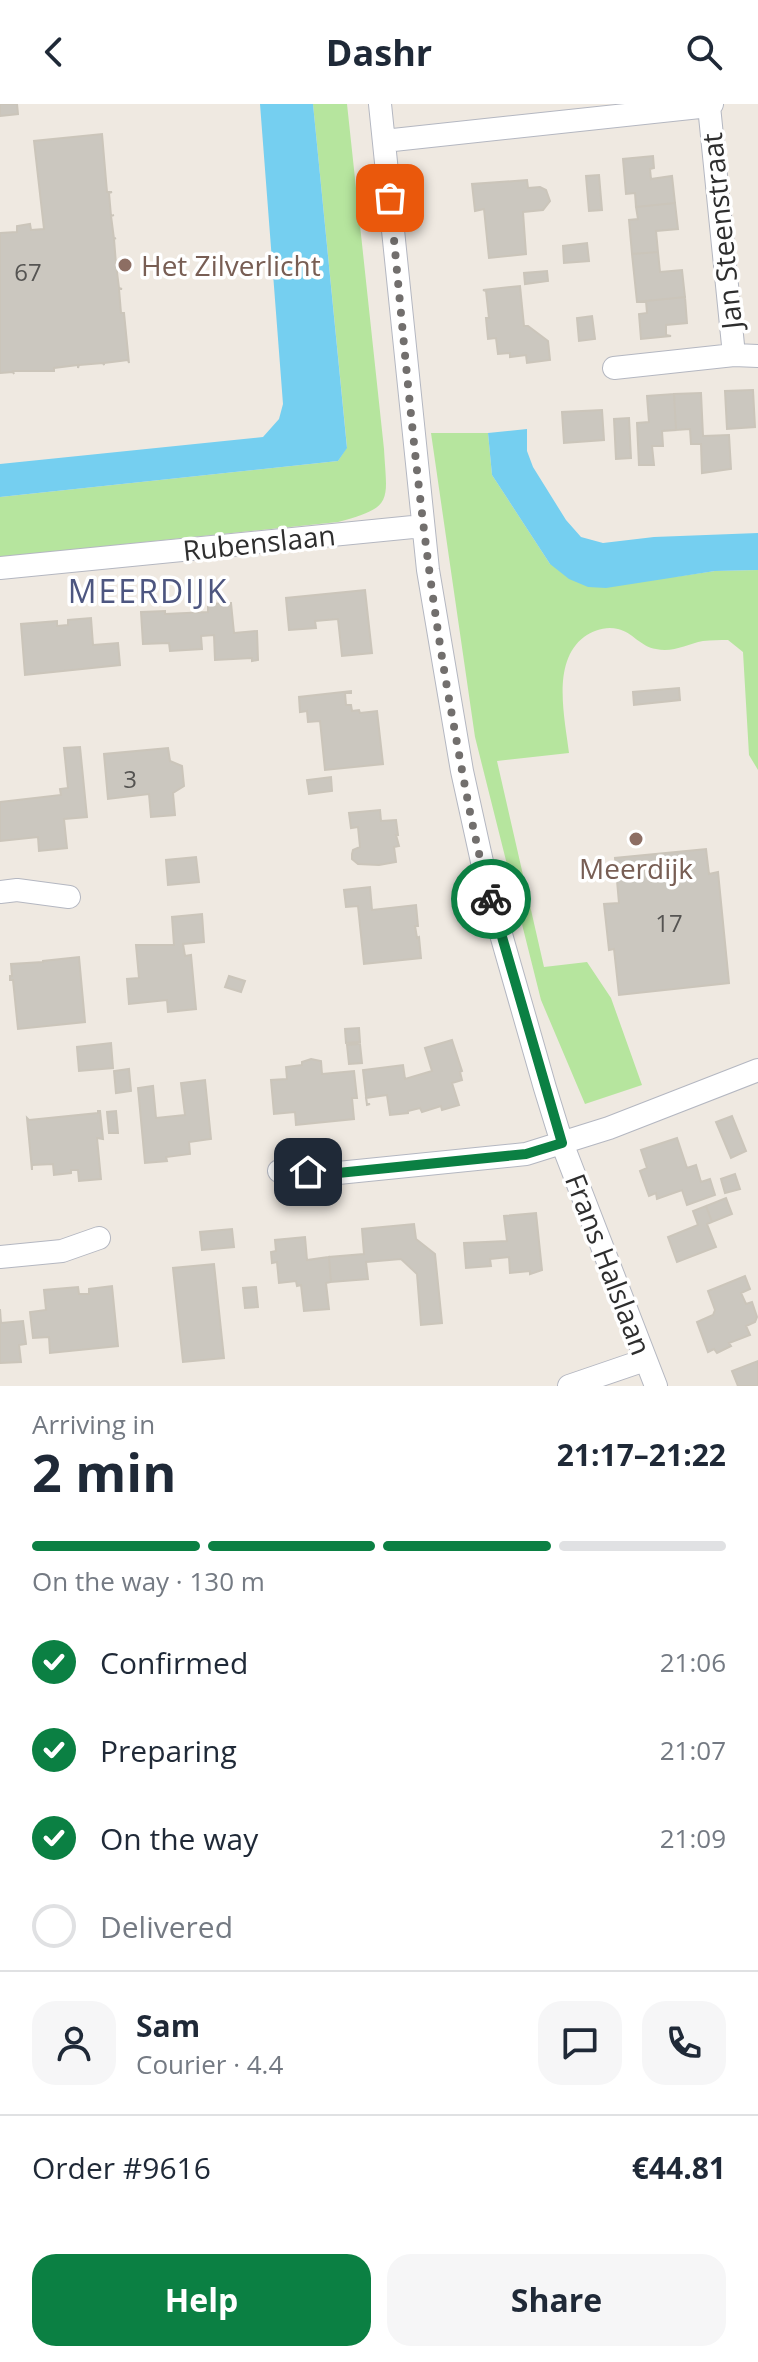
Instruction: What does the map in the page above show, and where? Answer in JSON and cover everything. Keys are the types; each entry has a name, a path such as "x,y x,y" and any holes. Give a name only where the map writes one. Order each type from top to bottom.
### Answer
{"street":[{"name":"Frans Halslaan","path":"380,104 423,526 440,652 484,874 562,1143 656,1386"},
{"path":"384,141 710,105"},
{"name":"Jan Steenstraat","path":"710,105 734,355"},
{"name":"Jan Steenstraat","path":"614,368 734,355 758,356"},
{"name":"Rubenslaan","path":"0,568 423,526"},
{"path":"0,892 17,890 69,897"},
{"path":"279,1171 338,1173 526,1154 609,1128 758,1070"},
{"path":"0,1257 62,1251 99,1238"},
{"path":"569,1386 645,1360"}],"green space":[{"path":"313,104 347,104 384,449 386,491 383,500 369,512 338,522 0,557 0,497 338,461 347,447"},
{"path":"431,433 488,433 492,475 550,564 674,577 715,571 758,570 758,770 749,755 743,652 728,640 703,641 668,650 656,649 623,631 609,628 584,637 567,661 563,708 569,753 497,761 544,967 587,962 611,998 642,1085 585,1104 541,1000 475,737"}],"water":[{"path":"260,104 313,104 347,448 338,461 0,497 0,464 263,437 279,419 283,404"},
{"path":"527,429 527,451 533,467 566,520 581,537 603,543 654,537 758,533 758,570 715,571 606,588 588,587 569,579 550,564 492,475 488,433"}],"building":[{"path":"0,104 17,104 18,114 0,116"},
{"path":"102,134 107,192 112,192 109,193 111,216 129,363 128,360 104,365 79,365 78,368 78,365 54,368 54,371 0,373 0,233 17,232 17,226 30,224 31,230 44,229 34,141"},
{"path":"653,156 651,179 672,176 675,203 636,207 635,193 626,194 623,159"},
{"path":"599,175 602,210 589,211 586,176"},
{"path":"527,180 528,188 546,190 550,201 543,210 523,212 526,254 489,258 484,209 475,211 472,184"},
{"path":"675,203 678,229 656,231 658,252 632,254 629,220 638,219 636,207"},
{"path":"587,243 589,261 564,263 563,246"},
{"path":"658,252 660,272 682,270 685,297 637,302 632,254"},
{"path":"547,271 548,281 525,284 524,273"},
{"path":"520,286 524,326 548,341 550,360 527,363 526,355 510,357 510,353 498,354 496,338 488,339 486,318 489,318 486,291 483,290"},
{"path":"685,297 687,323 666,325 666,335 671,336 641,339 639,314 647,313 646,301"},
{"path":"592,316 595,339 579,341 577,318"},
{"path":"753,390 755,427 727,429 725,391"},
{"path":"701,393 703,436 729,435 731,469 702,473 701,444 691,444 690,429 676,430 674,394"},
{"path":"674,394 676,430 662,431 663,446 652,446 654,465 639,465 637,423 649,422 647,396"},
{"path":"602,410 604,440 564,443 562,412"},
{"path":"629,418 631,458 616,459 614,419"},
{"path":"365,590 372,653 342,656 338,619 315,621 316,628 289,630 286,598"},
{"path":"231,603 234,633 257,631 258,660 215,660 214,635 201,636 202,649 170,651 169,643 143,644 141,612 208,612 208,604"},
{"path":"91,618 93,645 118,643 120,665 25,675 21,624 57,621 57,626 68,625 68,620"},
{"path":"679,688 680,700 634,705 633,692"},
{"path":"351,691 345,693 346,705 351,705 352,711 377,711 383,764 325,770 320,721 308,722 307,711 300,712 299,697"},
{"path":"80,747 87,817 64,819 67,848 39,851 38,837 0,841 0,802 61,795 60,789 68,788 64,748"},
{"path":"168,748 170,761 182,766 184,786 173,793 175,815 151,817 149,794 108,799 104,754"},
{"path":"331,777 332,791 309,794 307,780"},
{"path":"380,810 381,821 396,820 399,846 394,847 396,862 358,864 352,859 352,854 360,847 358,827 351,828 349,813"},
{"path":"706,849 709,874 718,872 729,983 619,995 614,949 609,950 604,904 619,903 615,858"},
{"path":"196,857 199,882 168,885 166,860"},
{"path":"370,887 372,910 416,905 418,926 415,926 421,958 364,964 358,906 346,907 344,890"},
{"path":"202,914 204,942 183,944 185,956 191,955 196,1009 168,1012 167,1000 129,1004 127,979 139,978 136,945 174,945 172,917"},
{"path":"79,957 85,1022 18,1029 13,980 10,980 11,964"},
{"path":"229,976 245,981 241,992 225,987"},
{"path":"359,1028 360,1042 346,1043 345,1029"},
{"path":"452,1040 462,1071 462,1080 452,1083 459,1105 422,1112 420,1108 390,1115 387,1095 366,1098 363,1070 403,1065 405,1079 432,1071 425,1048"},
{"path":"111,1043 113,1068 79,1071 77,1047"},
{"path":"360,1044 362,1063 349,1064 347,1045"},
{"path":"311,1059 321,1061 322,1074 354,1071 357,1098 352,1098 354,1119 296,1125 295,1112 274,1114 271,1080 287,1079 286,1067 302,1065 302,1062"},
{"path":"129,1069 131,1091 116,1093 114,1071"},
{"path":"205,1080 211,1139 189,1142 190,1154 145,1163 138,1088 153,1086 156,1118 185,1115 181,1083"},
{"path":"98,1111 103,1139 97,1138 101,1179 79,1181 78,1170 54,1175 53,1164 32,1165 32,1170 27,1118"},
{"path":"116,1111 118,1133 109,1133 107,1112"},
{"path":"732,1116 746,1151 731,1158 716,1122"},
{"path":"677,1138 687,1168 696,1165 701,1182 710,1179 715,1195 687,1205 682,1190 657,1199 656,1193 649,1196 640,1171 647,1168 641,1150"},
{"path":"735,1174 740,1189 725,1193 721,1179"},
{"path":"726,1198 732,1214 712,1222 706,1206"},
{"path":"706,1206 712,1222 707,1224 716,1247 677,1262 668,1237 698,1225 693,1211"},
{"path":"536,1213 542,1270 530,1274 530,1271 510,1273 509,1257 490,1259 491,1266 466,1268 464,1243 507,1241 504,1216"},
{"path":"414,1224 416,1239 435,1254 442,1323 421,1325 417,1274 401,1259 366,1262 368,1279 331,1282 329,1257 364,1254 362,1229"},
{"path":"232,1229 234,1247 202,1250 200,1232"},
{"path":"305,1237 307,1260 329,1257 331,1282 326,1283 329,1309 304,1311 301,1285 297,1286 296,1281 279,1283 277,1262 272,1263 271,1252 276,1251 275,1240"},
{"path":"214,1264 224,1358 183,1362 173,1268"},
{"path":"745,1276 750,1289 741,1293 746,1304 752,1302 757,1317 755,1322 746,1326 750,1335 729,1343 731,1346 717,1353 714,1349 708,1352 697,1322 713,1315 715,1310 708,1291"},
{"path":"112,1286 118,1346 50,1353 49,1337 33,1338 30,1312 46,1310 44,1290 78,1287 79,1294 89,1294 89,1289"},
{"path":"256,1287 258,1307 245,1308 243,1288"},
{"path":"0,1309 1,1323 23,1321 26,1344 19,1345 21,1362 0,1363"},
{"path":"758,1361 758,1386 738,1386 732,1371"}],"way so far":[{"path":"390,198 428,570 462,771 491,899"}],"place":[{"name":"Het Zilverlicht","path":"125,265"},
{"name":"Meerdijk","path":"636,839"}],"district":[{"name":"MEERDIJK","path":"148,590"}],"route":[{"path":"308,1172 338,1173 526,1154 562,1143 491,899"}]}
